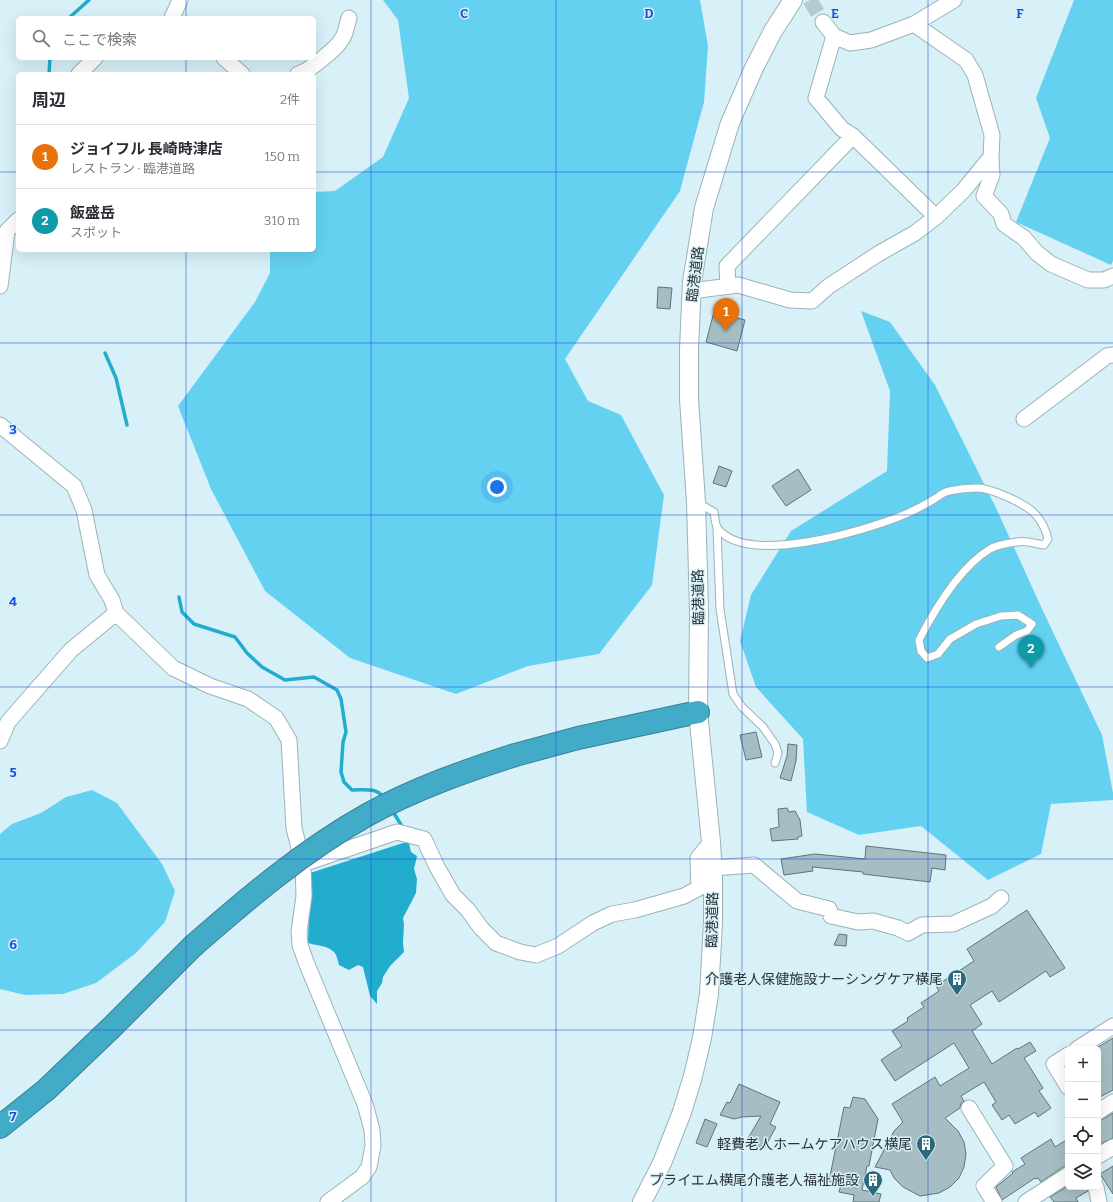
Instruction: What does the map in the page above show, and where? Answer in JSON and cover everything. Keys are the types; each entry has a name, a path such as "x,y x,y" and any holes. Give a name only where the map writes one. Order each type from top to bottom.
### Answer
{"highway":[{"path":"1,1127 52,1085 193,946 276,876 320,844 368,815 413,792 515,754 578,738 698,712"}],"street":[{"path":"173,16 180,0"},
{"name":"臨港道路","path":"642,1202 662,1163 682,1112 693,1076 702,1038 709,994 713,923 711,842 698,712 699,610 696,502 689,399 691,291 704,208 730,123 754,68 773,31 793,0"},
{"path":"823,22 834,36 850,43 871,40 914,24 954,0"},
{"path":"305,72 318,63 342,39 349,18"},
{"path":"914,24 966,60 975,75 992,135 992,176 984,196 1001,214 1004,224 1024,238 1037,253 1051,264 1088,280 1104,280 1113,276"},
{"path":"834,36 816,98 842,129 853,136 936,217"},
{"path":"81,72 93,60"},
{"path":"226,60 240,72"},
{"path":"728,286 727,266 853,136"},
{"path":"691,291 738,285 790,300 812,301 829,286 878,254 915,233 936,217 963,191 991,158"},
{"path":"0,286 7,231 16,222"},
{"path":"1024,419 1107,356 1113,355"},
{"path":"0,425 74,486 84,510 96,575 112,600 116,612 173,668 210,686 248,699 276,718 289,740 294,828 303,864 304,896 299,932 300,944 306,962 366,1104 372,1130 373,1146 369,1167 362,1177 328,1202"},
{"path":"0,741 8,722 71,650 116,612"},
{"path":"303,864 397,832 414,835 424,839 437,867 453,895 496,943 520,952 536,955 558,946 593,923 612,914 635,910 684,896 699,888 698,858 711,842"},
{"path":"712,868 754,865 797,901 829,909 831,916 858,922 873,921 898,928 908,933 922,925 953,924 992,906 1000,898"},
{"path":"1083,1046 1113,1026"},
{"path":"1065,1057 1054,1064 1065,1081"},
{"path":"1101,1110 1113,1102"},
{"path":"969,1108 1005,1166 984,1186 994,1202"},
{"path":"1101,1154 1113,1147"},
{"path":"1026,1202 1065,1177"},
{"path":"1097,1190 1099,1202"}],"lane":[{"path":"717,528 729,539 743,543 768,546 818,540 862,530 902,516 920,508 948,491 978,488 999,493 1020,503 1035,514 1047,531 1048,539 1044,545 1019,541 992,548 976,559 951,587 926,625 919,640 922,651 927,658 938,654 950,639 976,624 1001,616 1018,616 1032,624 1027,631 1016,635 999,647"},
{"path":"696,502 714,512 717,528 720,609 733,694 742,707 763,727 775,744 778,753 775,763"}],"shaded area":[{"path":"383,0 700,0 708,46 704,102 680,191 565,359 588,401 621,415 664,495 652,585 599,654 528,666 456,694 350,658 265,591 211,489 178,406 255,302 270,273 270,252 316,252 316,192 335,191 383,157 409,98 398,20"},
{"path":"1074,0 1113,0 1113,261 1111,265 1016,222 1050,138 1036,98"},
{"path":"861,311 890,322 935,385 997,510 1102,735 1113,800 1051,804 1041,854 988,880 921,826 859,835 807,812 803,739 756,687 740,641 751,595 791,531 887,471 890,391"},
{"path":"92,790 117,803 162,864 175,891 165,922 136,953 96,983 63,994 25,995 0,989 0,834 12,824 41,813 66,797"},
{"path":"403,843 409,843 411,852 417,856 414,869 417,879 416,893 403,918 404,952 390,966 383,977 382,983 377,991 377,1004 370,996 363,967 358,965 349,970 339,965 336,954 332,950 308,943 310,873"}],"building":[{"path":"658,287 672,288 670,309 657,308"},
{"path":"714,312 745,320 737,351 706,342"},
{"path":"719,466 732,471 726,487 713,483"},
{"path":"798,469 811,490 786,506 772,486"},
{"path":"756,732 762,757 746,760 740,735"},
{"path":"788,744 797,745 796,761 791,781 780,778 787,756"},
{"path":"787,808 789,812 795,811 800,820 802,836 798,837 798,839 772,841 770,829 779,827 778,809"},
{"path":"866,846 946,855 945,870 932,868 930,882 863,874 863,872 812,867 813,871 784,875 781,859 815,854 865,859"},
{"path":"1027,910 1065,968 1050,977 1046,971 999,1002 992,991 970,1005 982,1024 972,1031 992,1064 1017,1048 1018,1049 1030,1042 1036,1051 1024,1058 1043,1088 1039,1091 1051,1108 1038,1117 1035,1112 1015,1124 1009,1115 1002,1120 992,1105 996,1102 984,1082 961,1096 964,1101 961,1103 960,1108 945,1118 958,1131 964,1142 966,1154 964,1167 959,1178 950,1187 939,1193 920,1196 903,1187 894,1178 890,1170 875,1167 894,1131 903,1122 892,1104 935,1077 940,1086 969,1068 954,1043 895,1081 881,1060 902,1046 892,1031 908,1021 907,1018 924,1007 921,1003 939,991 936,986 974,961 967,949"},
{"path":"839,934 847,935 846,946 834,945"},
{"path":"1113,1038 1113,1090 1101,1096 1101,1046 1100,1046"},
{"path":"739,1084 780,1102 770,1124 776,1127 764,1149 747,1140 761,1116 734,1119 720,1115 727,1102 730,1103"},
{"path":"853,1097 865,1099 878,1119 869,1166 867,1166 862,1190 881,1194 879,1202 853,1202 854,1195 839,1192 841,1184 829,1181 844,1107 850,1108"},
{"path":"1113,1113 1113,1138 1101,1144 1101,1120"},
{"path":"705,1119 717,1124 707,1147 696,1143"},
{"path":"1051,1139 1055,1147 1065,1141 1065,1167 1041,1182 1038,1178 1035,1178 1002,1200 996,1187 1013,1173 1012,1172 1025,1164 1021,1158"},
{"path":"1113,1166 1113,1194 1101,1176 1101,1173"},
{"path":"1065,1188 1065,1190 1088,1191 1076,1198 1078,1202 1054,1202 1050,1197"}],"waterway":[{"path":"71,16 89,0"},
{"path":"49,72 50,60"},
{"path":"105,353 116,378 127,425"},
{"path":"179,597 182,612 194,624 235,637 247,653 262,667 285,680 314,677 337,690 341,699 346,732 343,742 341,772 344,782 352,790 374,791 381,794 384,798"},
{"path":"392,810 403,828"}],"tunnel":[{"path":"810,0 823,22"}],"place":[{"name":"ジョイフル 長崎時津店","path":"726,331"},
{"name":"飯盛岳","path":"1031,668"},
{"name":"介護老人保健施設ナーシングケア横尾","path":"957,996"},
{"name":"軽費老人ホームケアハウス横尾","path":"926,1161"},
{"name":"プライエム横尾介護老人福祉施設","path":"873,1197"}]}
